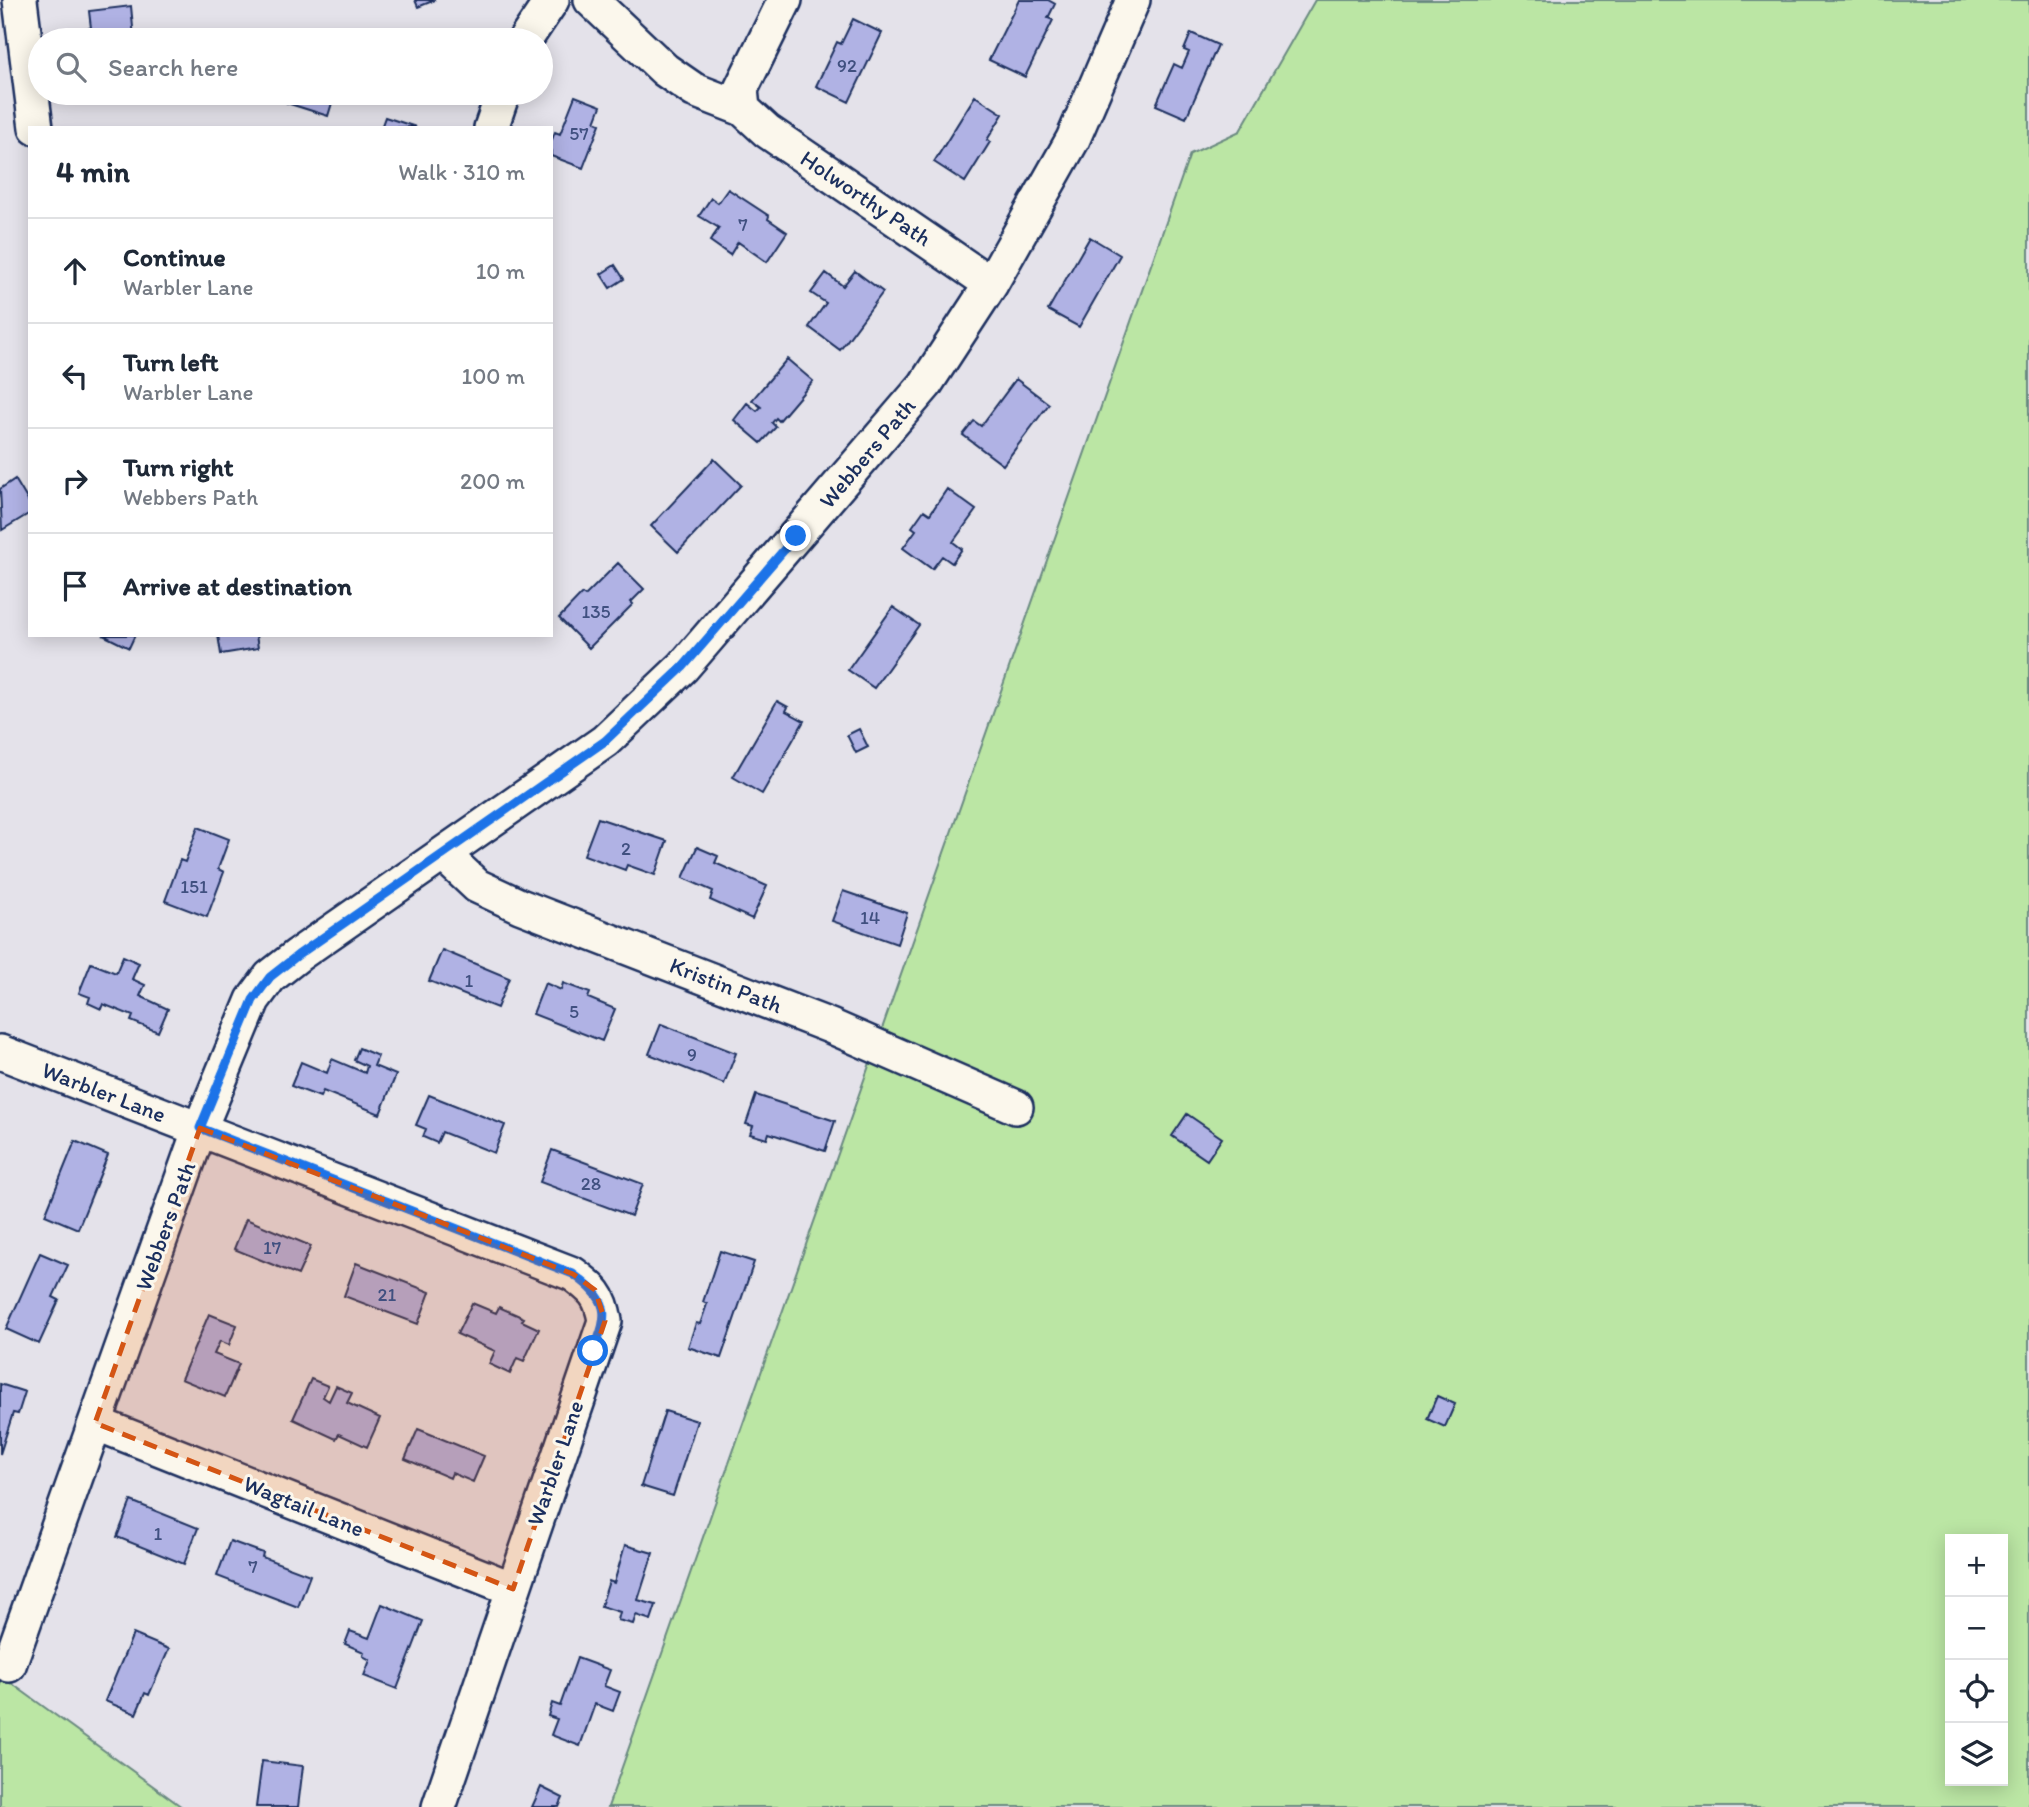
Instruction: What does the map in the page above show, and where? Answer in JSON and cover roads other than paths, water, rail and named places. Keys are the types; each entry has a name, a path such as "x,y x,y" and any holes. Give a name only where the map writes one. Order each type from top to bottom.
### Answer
{"street":[{"path":"20,0 28,64"},
{"path":"533,28 552,0"},
{"path":"591,0 666,70 694,90 743,109 741,89 785,0"},
{"name":"Webbers Path","path":"9,1665 200,1128 253,1000 270,977 605,741 683,667 925,385 991,284 1073,139 1133,0"},
{"path":"33,105 36,126"},
{"path":"492,126 499,105"},
{"name":"Holworthy Path","path":"743,109 767,131 991,284"},
{"name":"Kristin Path","path":"443,854 477,886 520,906 830,1026 1016,1107"},
{"name":"Warbler Lane","path":"0,1052 573,1274 595,1290 603,1306 605,1321 439,1807"},
{"name":"Wagtail Lane","path":"95,1423 513,1589"}]}
